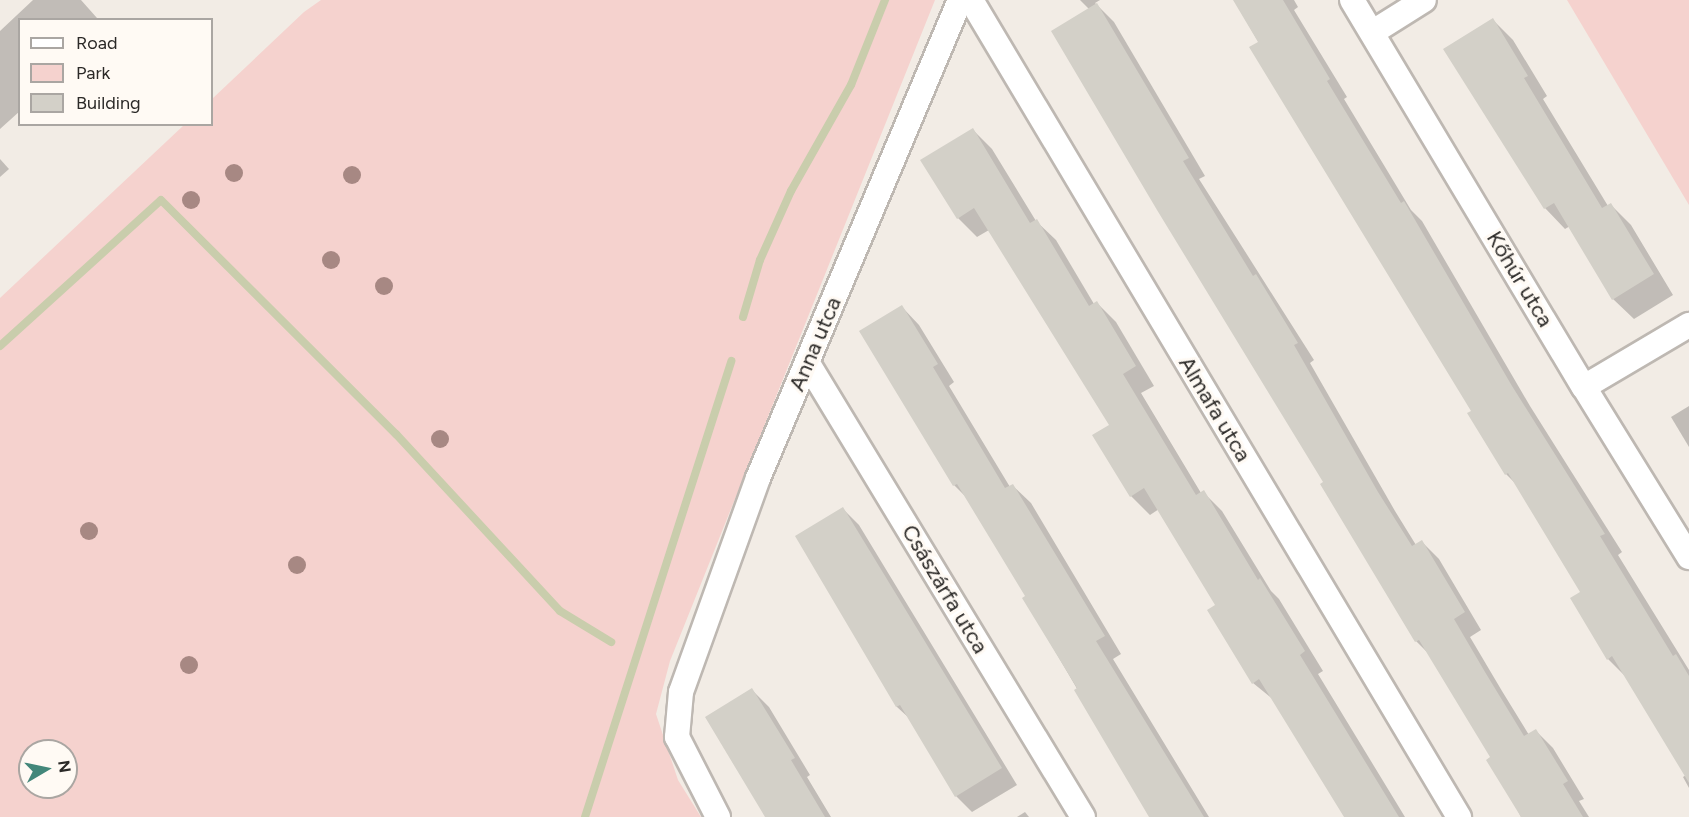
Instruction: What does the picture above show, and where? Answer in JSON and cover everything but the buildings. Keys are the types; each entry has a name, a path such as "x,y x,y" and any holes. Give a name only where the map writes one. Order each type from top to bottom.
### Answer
{"street":[{"name":"Anna utca","path":"718,817 677,737 681,692 758,478 960,0"},
{"name":"Almafa utca","path":"971,0 1459,817"},
{"name":"Kőhúr utca","path":"1352,0 1584,387 1689,557"},
{"path":"1373,32 1424,0"},
{"path":"1584,387 1689,325"},
{"name":"Császárfa utca","path":"807,362 1083,817"}],"green space":[{"path":"321,0 935,0 670,661 656,714 678,780 701,817 0,817 0,298 183,126 213,126 213,98 304,12"},
{"path":"1567,0 1689,0 1689,205"}],"waterway":[{"path":"743,317 760,260 791,191 851,85 885,0"},
{"path":"0,346 161,200 396,434 560,611 611,642"},
{"path":"585,817 731,361"}]}
